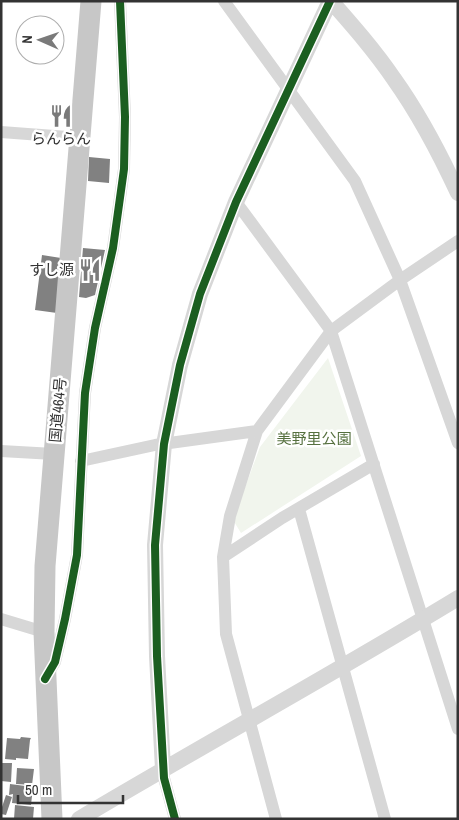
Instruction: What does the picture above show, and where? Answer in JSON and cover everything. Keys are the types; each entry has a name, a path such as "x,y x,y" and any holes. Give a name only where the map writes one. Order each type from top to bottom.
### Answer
{"highway":[{"name":"国道464号","path":"52,819 45,679 45,566 91,1"}],"street":[{"path":"45,679 55,662 66,619 78,555 84,393 95,328 113,248 124,169 125,116 120,1"},
{"path":"224,1 354,181 400,280 458,443"},
{"path":"175,819 163,769 157,656 155,545 164,444 180,365 200,294 236,202 330,1 367,43 395,79 449,172 458,193"},
{"path":"1,132 81,138"},
{"path":"236,202 331,330 458,729"},
{"path":"276,819 226,634 223,557 230,516 257,431 331,330 458,240"},
{"path":"81,461 164,444 257,431"},
{"path":"1,451 54,454"},
{"path":"223,557 282,518 374,464"},
{"path":"299,509 385,819"},
{"path":"79,819 458,598"},
{"path":"1,619 44,632"}],"green space":[{"name":"美野里公園","path":"328,358 361,456 241,533 233,520 260,447"}],"building":[{"path":"89,157 110,159 109,183 88,181"},
{"path":"83,248 105,250 95,295 86,298 79,297"},
{"path":"42,255 61,258 57,313 35,310"},
{"path":"21,737 31,738 28,759 5,759 7,738 20,739"},
{"path":"1,763 12,763 11,782 1,781"},
{"path":"17,768 34,769 32,785 16,784"},
{"path":"10,784 33,787 31,805 12,803 13,794 9,795"},
{"path":"6,795 12,797 6,815 1,814 1,810"},
{"path":"15,805 34,807 33,819 14,819"}],"cycle path":[{"path":"45,679 55,662 77,555 85,393 95,328 113,248 124,169 125,117 120,1"},
{"path":"175,819 164,778 157,656 155,545 164,444 180,365 200,294 236,202 330,1"}],"place":[{"name":"らんらん","path":"61,116"},
{"name":"すし源","path":"90,270"}]}
